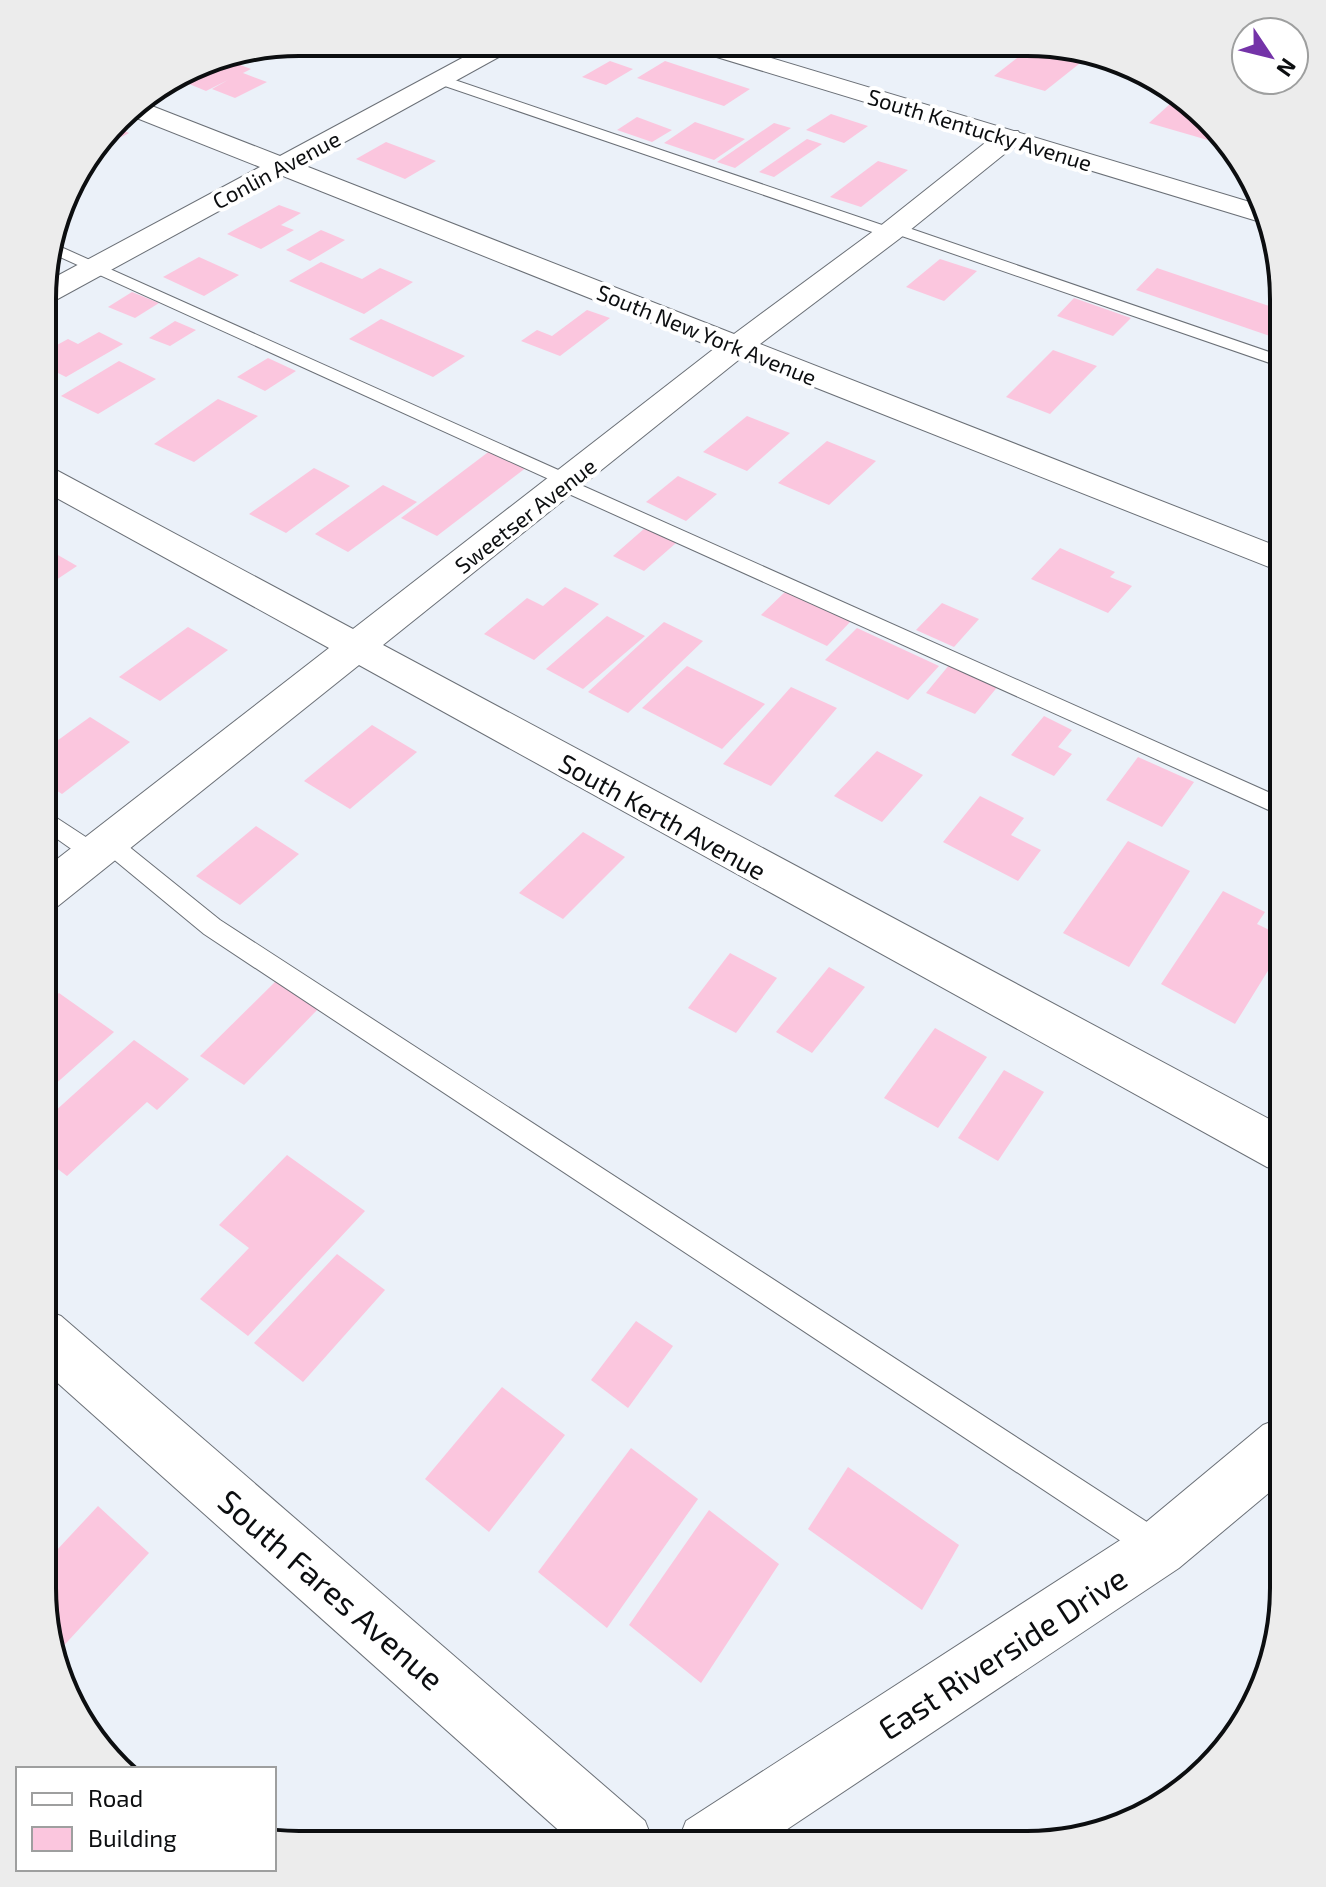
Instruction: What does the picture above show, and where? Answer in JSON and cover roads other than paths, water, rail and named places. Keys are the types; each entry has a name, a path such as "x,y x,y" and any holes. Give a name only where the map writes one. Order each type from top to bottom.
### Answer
{"street":[{"name":"Conlin Avenue","path":"57,288 484,56"},
{"name":"South Kentucky Avenue","path":"738,56 1254,212"},
{"name":"South New York Avenue","path":"145,112 1270,556"},
{"name":"Sweetser Avenue","path":"56,884 737,346 892,230 1009,137"},
{"name":"South Kerth Avenue","path":"56,484 1269,1144"},
{"name":"South Fares Avenue","path":"56,1346 607,1831"},
{"name":"East Riverside Drive","path":"729,1831 1159,1548 1269,1457"}],"lane":[{"path":"441,80 1270,358"},
{"path":"61,252 568,481 576,490 899,638 1270,803"},
{"path":"56,824 102,848 212,927 1159,1548"}]}
